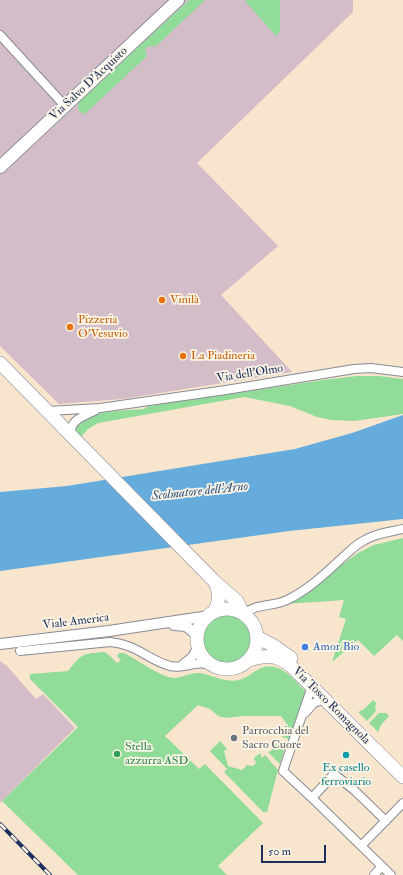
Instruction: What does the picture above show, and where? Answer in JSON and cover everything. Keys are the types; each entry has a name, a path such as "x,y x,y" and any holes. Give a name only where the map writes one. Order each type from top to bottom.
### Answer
{"main road":[{"name":"Via Salvo D'Acquisto","path":"0,167 178,0"},
{"path":"0,363 220,588 237,601 243,613 253,625 257,637 255,651 249,660 241,666 219,668 211,664 203,657 198,641 203,623 218,604 220,588"},
{"path":"0,372 66,437 75,440"},
{"path":"211,614 228,609 243,613"},
{"name":"Via Tosco Romagnola","path":"257,637 294,660 368,732 403,769"},
{"name":"Via Tosco Romagnola","path":"249,660 265,656 279,658 291,666 403,777"}],"street":[{"path":"0,35 65,106"},
{"name":"Via dell'Olmo","path":"48,411 100,408 226,390 354,369 371,368 403,372"},
{"name":"Via dell'Olmo","path":"75,440 71,427 74,421 100,408"},
{"path":"243,613 252,608 288,600 319,578 351,549 364,540 379,534 403,529"},
{"path":"156,624 211,614"},
{"path":"156,624 183,625 191,629 198,641 190,659 178,666"},
{"name":"Viale America","path":"0,644 156,624"},
{"path":"20,651 114,642 132,647 168,666 197,663 211,664"},
{"path":"312,686 283,771 391,875"},
{"path":"301,719 312,704 324,699"},
{"path":"312,798 334,774 354,790 386,821"},
{"path":"361,846 403,803"},
{"path":"374,875 382,866"}],"shaded area":[{"path":"0,0 353,0 353,12 197,163 278,246 221,295 292,372 122,399 59,404 0,346"},
{"path":"0,661 7,666 36,699 43,694 75,728 0,803"}],"green space":[{"path":"189,0 205,0 155,47 147,47 145,50 147,56 88,111 84,114 80,112 78,108 79,102"},
{"path":"280,0 280,32 276,36 245,1"},
{"path":"357,376 379,376 403,379 403,414 354,421 332,420 317,417 290,406 244,397 98,423 88,429 81,437 76,433 75,429 80,422 87,418 106,412 144,409 148,406"},
{"path":"403,538 403,641 397,635 374,656 358,640 332,662 346,619 339,617 344,600 286,604 358,553 374,545"},
{"path":"222,615 232,615 244,622 251,634 251,644 244,656 232,663 222,663 214,659 207,652 203,644 203,634 207,626 214,619"},
{"path":"104,652 117,663 121,660 117,656 119,653 124,653 155,671 173,678 193,673 200,673 224,680 234,681 244,678 264,667 275,667 288,674 306,692 289,739 282,737 287,724 281,716 244,716 226,718 218,716 210,709 198,705 165,736 199,769 205,764 263,823 218,866 227,875 78,875 2,801 78,727 30,679 30,674 68,671 80,658 86,654"},
{"path":"373,700 377,704 375,706 376,711 367,721 358,712 363,710"},
{"path":"379,713 386,713 389,716 381,725 378,732 369,723"},
{"path":"220,741 227,749 224,751 228,766 242,770 247,765 253,766 256,763 254,758 260,753 262,758 265,755 278,770 267,812 263,812 224,772 227,769 210,751"},
{"path":"276,744 285,747 280,764 268,752 271,751"}],"water":[{"name":"Scolmatore dell'Arno","path":"403,415 403,519 289,531 0,571 0,492 67,486 295,449 352,433"}],"railway":[{"path":"0,824 50,875"}],"place":[{"name":"Vinilà","path":"162,300"},
{"name":"Pizzeria O'Vesuvio","path":"70,327"},
{"name":"La Piadineria","path":"183,356"},
{"name":"Amor Bio","path":"305,647"},
{"name":"Parrocchia del Sacro Cuore","path":"234,738"},
{"name":"Stella azzurra ASD","path":"117,754"},
{"name":"Ex casello ferroviario","path":"346,755"}]}
